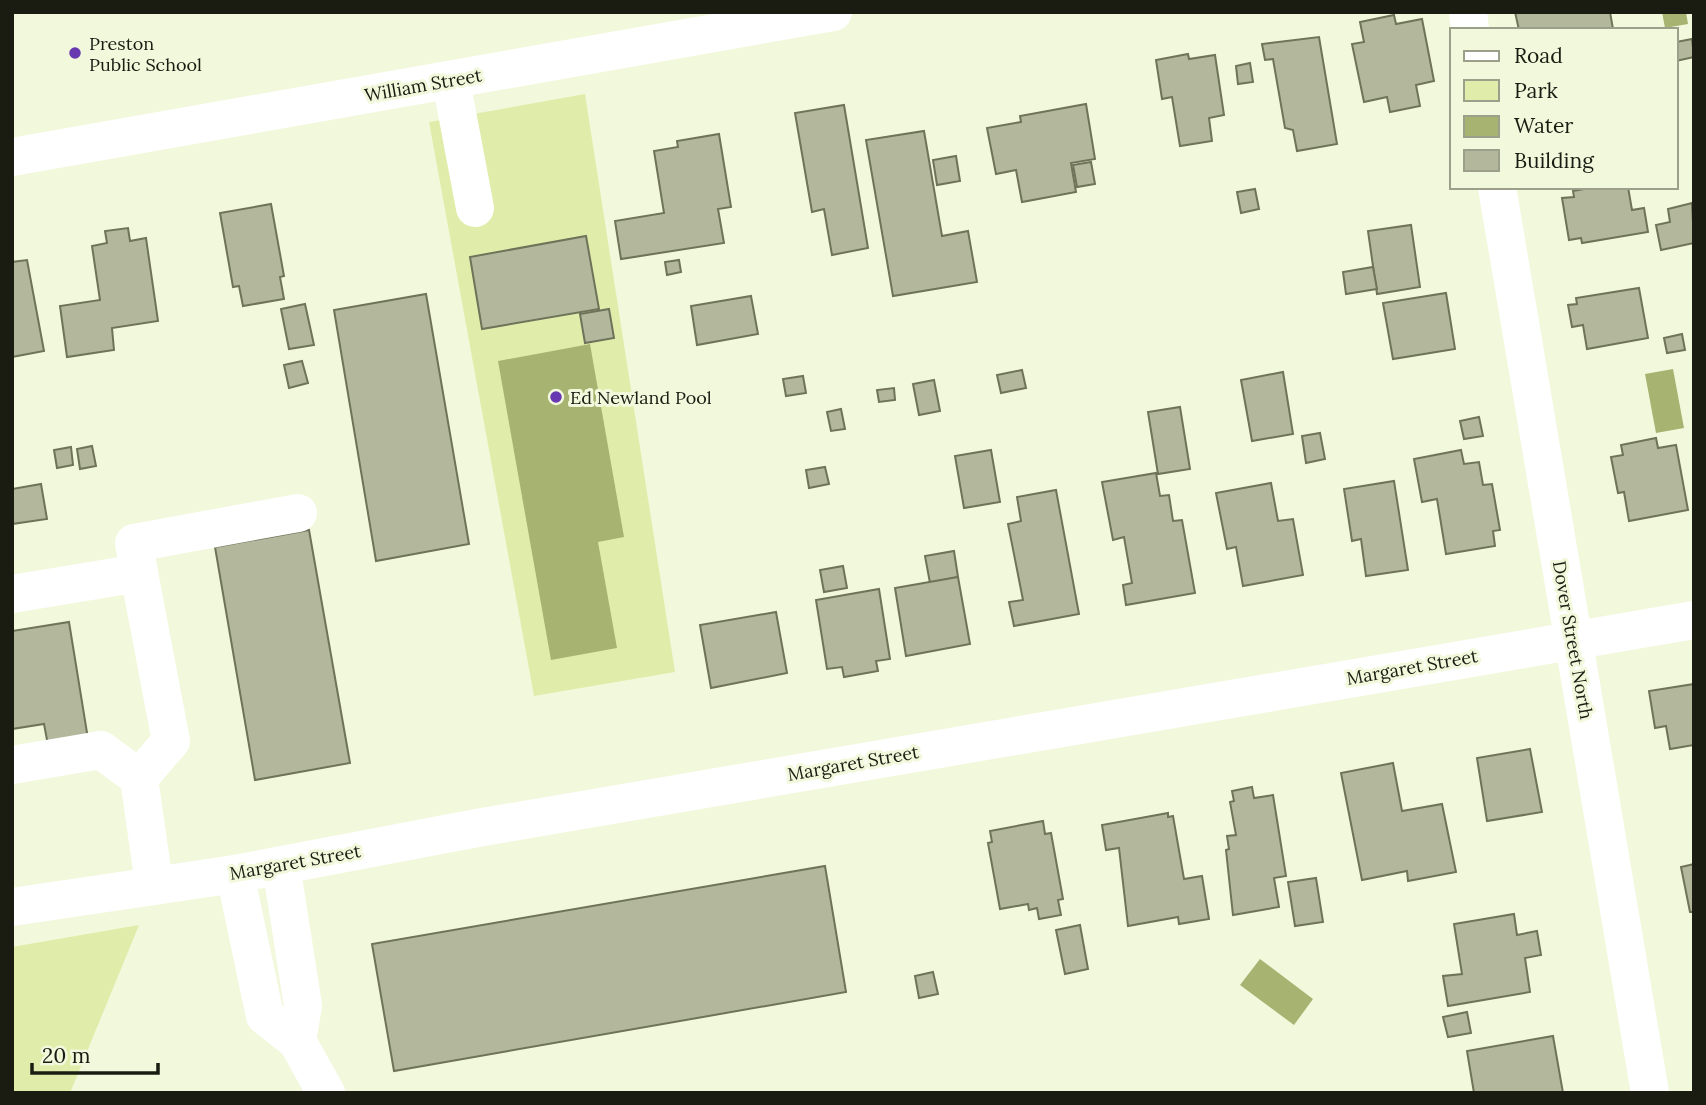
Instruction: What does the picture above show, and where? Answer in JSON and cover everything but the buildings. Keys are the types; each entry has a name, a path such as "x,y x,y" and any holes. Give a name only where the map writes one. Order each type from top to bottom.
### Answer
{"street":[{"name":"William Street","path":"12,156 451,81 676,25 833,12"},
{"path":"451,81 475,208"},
{"name":"Dover Street North","path":"1497,189 1650,1093"},
{"path":"139,778 171,741 134,543 298,513"},
{"path":"12,594 139,573"},
{"name":"Margaret Street","path":"12,907 235,874 477,828 1694,620"},
{"path":"12,765 101,750 139,778 155,884"},
{"path":"281,865 303,1006 296,1041"},
{"path":"235,874 265,1016 296,1041 326,1093"}],"green space":[{"name":"Ed Newland Pool","path":"585,94 675,672 534,696 429,122"},
{"path":"139,925 70,1093 12,1093 12,947"}],"water":[{"path":"1662,12 1686,12 1688,24 1665,28"},
{"path":"590,344 624,537 598,542 617,648 551,660 498,361"},
{"path":"1673,369 1684,428 1656,433 1645,374"},
{"path":"1260,959 1313,999 1294,1025 1240,985"}],"place":[{"name":"Preston Public School","path":"75,53"},
{"name":"Ed Newland Pool","path":"556,397"}]}
